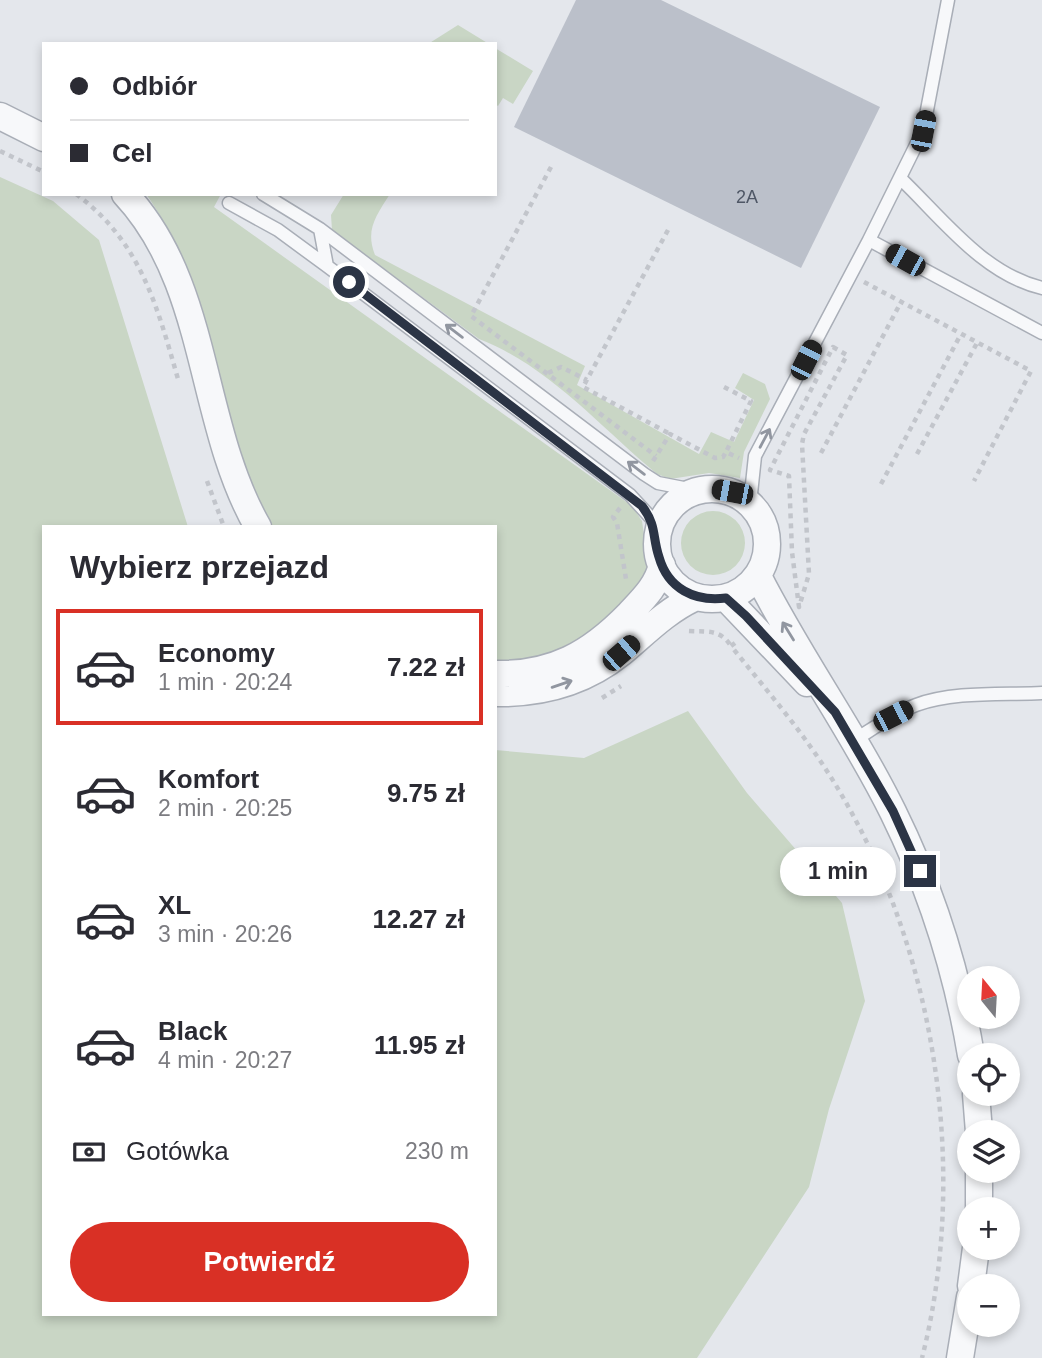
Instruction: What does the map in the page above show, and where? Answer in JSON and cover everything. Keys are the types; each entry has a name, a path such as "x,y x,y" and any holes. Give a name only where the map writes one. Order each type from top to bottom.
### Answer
{"street":[{"path":"0,116 42,137"},
{"path":"127,196 148,222 173,270 238,484 257,525"},
{"path":"497,693 534,692 577,679 608,662 668,613 694,598 726,598 744,589 758,576 765,561 768,544 765,528 750,503 732,492 715,489 683,497 670,508 661,522 657,538 658,555 662,565 677,587 694,598"},
{"path":"497,674 534,670 584,654 604,639 640,603 654,585 662,565"},
{"path":"758,576 788,610 835,712 893,811 920,871 955,976 969,1043"},
{"path":"726,598 835,712"},
{"path":"961,1358 964,1337"}],"lane":[{"path":"750,503 755,456 870,240 923,131 948,0"},
{"path":"900,178 995,267 1029,285 1042,288"},
{"path":"266,196 320,229 657,483 699,491"},
{"path":"229,203 278,230 630,495 652,519 657,538"},
{"path":"320,229 327,266"},
{"path":"870,240 1042,333"},
{"path":"853,741 893,716 928,702 961,697 1042,693"}],"path":[{"path":"0,151 42,171"},
{"path":"551,167 471,316 656,456"},
{"path":"78,196 113,226 136,261 162,321 180,385"},
{"path":"668,230 583,387 715,458 723,457 751,401 724,387"},
{"path":"849,279 901,302 1031,371 974,481"},
{"path":"821,453 901,302"},
{"path":"881,484 961,334"},
{"path":"918,453 977,342"},
{"path":"770,470 834,347 847,355 804,434 802,444 809,574 788,610"},
{"path":"548,373 562,367 587,380"},
{"path":"644,474 670,434"},
{"path":"726,452 789,476 792,552 788,610"},
{"path":"205,474 223,525"},
{"path":"613,517 630,495"},
{"path":"755,628 731,646 826,769 867,846 902,929 932,1042 944,1173 939,1270 922,1358"}],"green space":[{"path":"458,25 486,42 431,42"},
{"path":"497,49 533,71 513,104 503,98 498,106"},
{"path":"0,177 53,201 99,240 187,525 42,525 42,1316 497,1316 497,750 584,758 688,711 747,793 842,903 865,1001 829,1109 809,1187 697,1358 0,1358"},
{"path":"147,196 220,196 214,207 632,506 642,521 648,561 646,574 638,589 588,637 537,660 497,665 497,525 270,525 249,479 189,277 163,220"},
{"path":"343,196 389,196 376,216 372,231 375,255 585,366 577,385 699,454 711,432 734,442 754,400 735,388 743,373 765,384 770,399 744,452 740,478 709,473 670,479 657,474 551,381 504,351 479,339 332,230 331,215"},
{"path":"713,511 731,517 739,525 745,543 739,561 731,569 713,575 695,569 687,561 681,543 687,525 695,517"}],"building":[{"path":"576,0 661,0 880,107 801,268 514,127"}],"route":[{"path":"349,282 642,506 652,519 662,565 677,587 694,598 726,598 835,712 893,811 920,871"}]}
